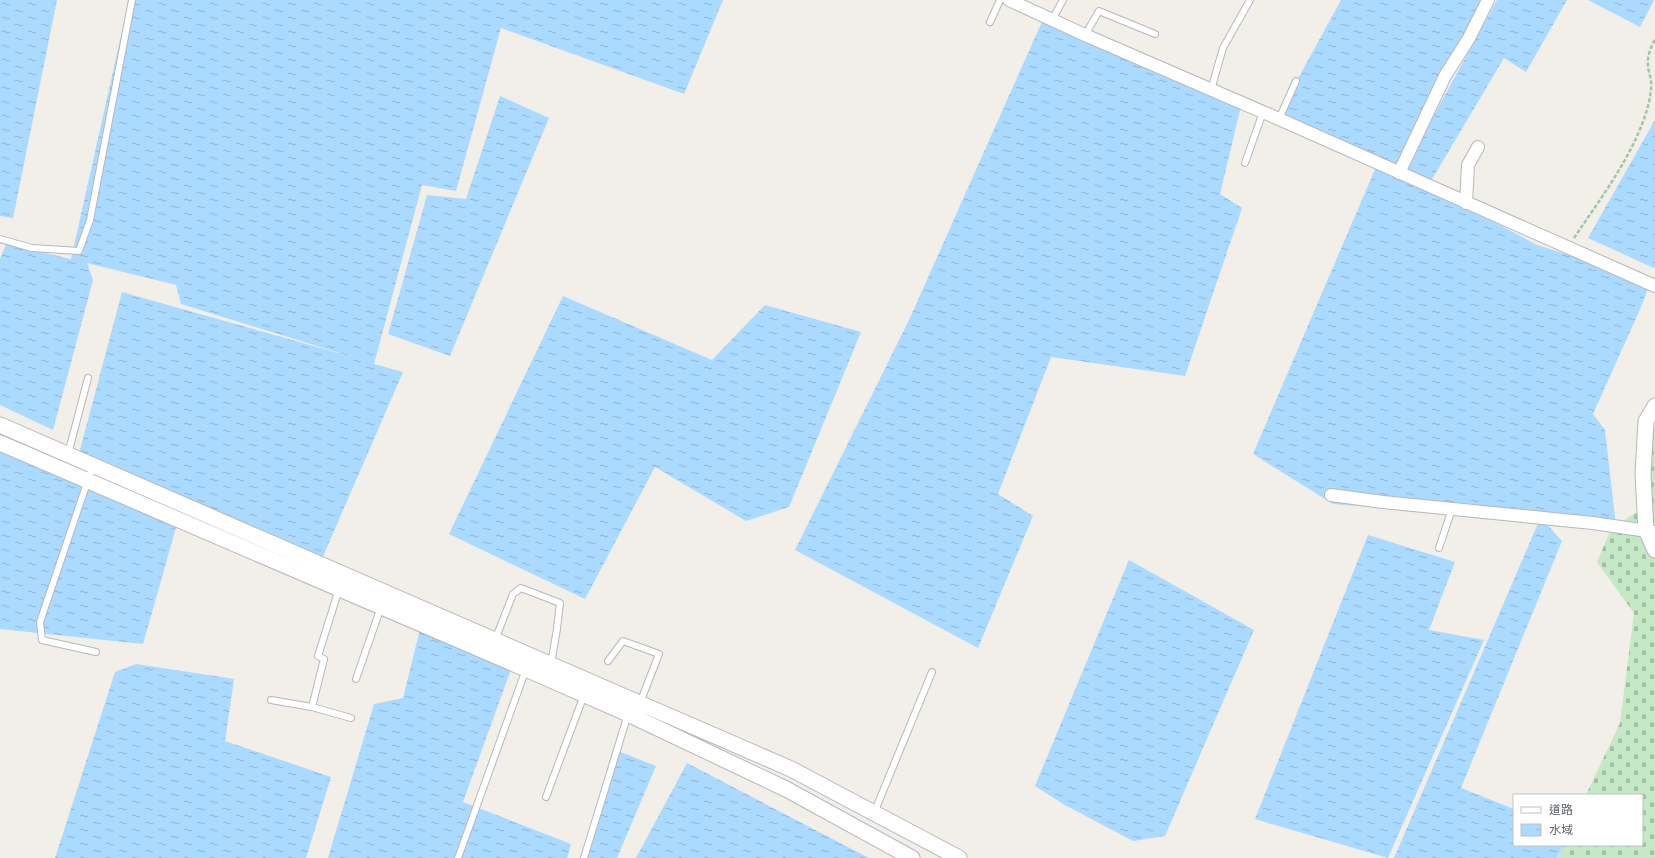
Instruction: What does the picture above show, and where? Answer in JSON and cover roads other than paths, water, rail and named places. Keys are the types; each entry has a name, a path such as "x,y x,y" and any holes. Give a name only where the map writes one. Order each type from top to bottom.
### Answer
{"street":[{"path":"1009,0 1085,36 1264,112 1655,286"},
{"path":"1399,173 1445,76 1469,38 1488,0"},
{"path":"1466,203 1468,165 1478,147"},
{"path":"1655,406 1646,421 1642,474 1655,550"},
{"path":"0,425 791,769 959,858"},
{"path":"0,443 628,714 786,789 912,858"},
{"path":"1331,494 1383,502 1651,531"}],"lane":[{"path":"0,239 32,248 79,251 90,220 132,0"},
{"path":"990,22 1000,0"},
{"path":"1052,20 1063,0"},
{"path":"1211,90 1223,48 1250,0"},
{"path":"1085,36 1099,11 1155,34"},
{"path":"1279,119 1296,81"},
{"path":"1245,163 1264,112"},
{"path":"68,454 88,378"},
{"path":"93,465 89,481 40,622 42,640 96,652"},
{"path":"1439,548 1452,509"},
{"path":"495,640 513,594 521,588 560,603 551,664"},
{"path":"312,707 324,659 318,656 339,589"},
{"path":"356,679 381,607"},
{"path":"608,661 623,641 659,654 640,703"},
{"path":"458,858 526,669"},
{"path":"874,813 932,672"},
{"path":"546,797 584,695"},
{"path":"271,700 312,707 351,718"},
{"path":"584,858 628,714"}],"water":[{"path":"0,0 57,0 13,218 0,216"},
{"path":"129,0 723,0 684,94 501,28 456,191 422,185 374,364 403,372 318,568 181,510 143,644 0,629 0,432 76,465 122,292 356,358 181,304 176,285 87,263 93,280 53,430 0,405 0,259 6,244 71,259"},
{"path":"1341,0 1488,0 1410,159 1497,0 1567,0 1526,72 1504,58 1431,181 1380,161 1537,245 1651,281 1641,307 1593,414 1605,430 1616,526 1544,521 1562,541 1461,788 1513,809 1513,846 1563,846 1557,858 1394,858 1539,521 1333,504 1253,454 1379,160 1277,117"},
{"path":"1588,0 1654,0 1640,27"},
{"path":"1045,15 1242,102 1220,194 1242,208 1185,376 1051,357 998,494 1033,516 978,648 795,550 910,318"},
{"path":"500,96 549,118 450,356 388,334 427,195 466,199"},
{"path":"1655,120 1655,267 1654,268 1588,238"},
{"path":"563,296 712,360 765,305 861,332 789,507 746,521 655,467 585,599 449,534"},
{"path":"1368,535 1455,562 1429,630 1484,640 1388,858 1255,819"},
{"path":"1129,560 1254,630 1165,836 1133,841 1063,804 1035,786"},
{"path":"424,613 517,653 463,802 571,844 567,858 328,858 374,704 403,698"},
{"path":"136,664 234,679 225,741 331,777 306,858 55,858 115,672"},
{"path":"613,749 656,766 617,858 583,858"},
{"path":"687,763 869,858 636,858"}]}
